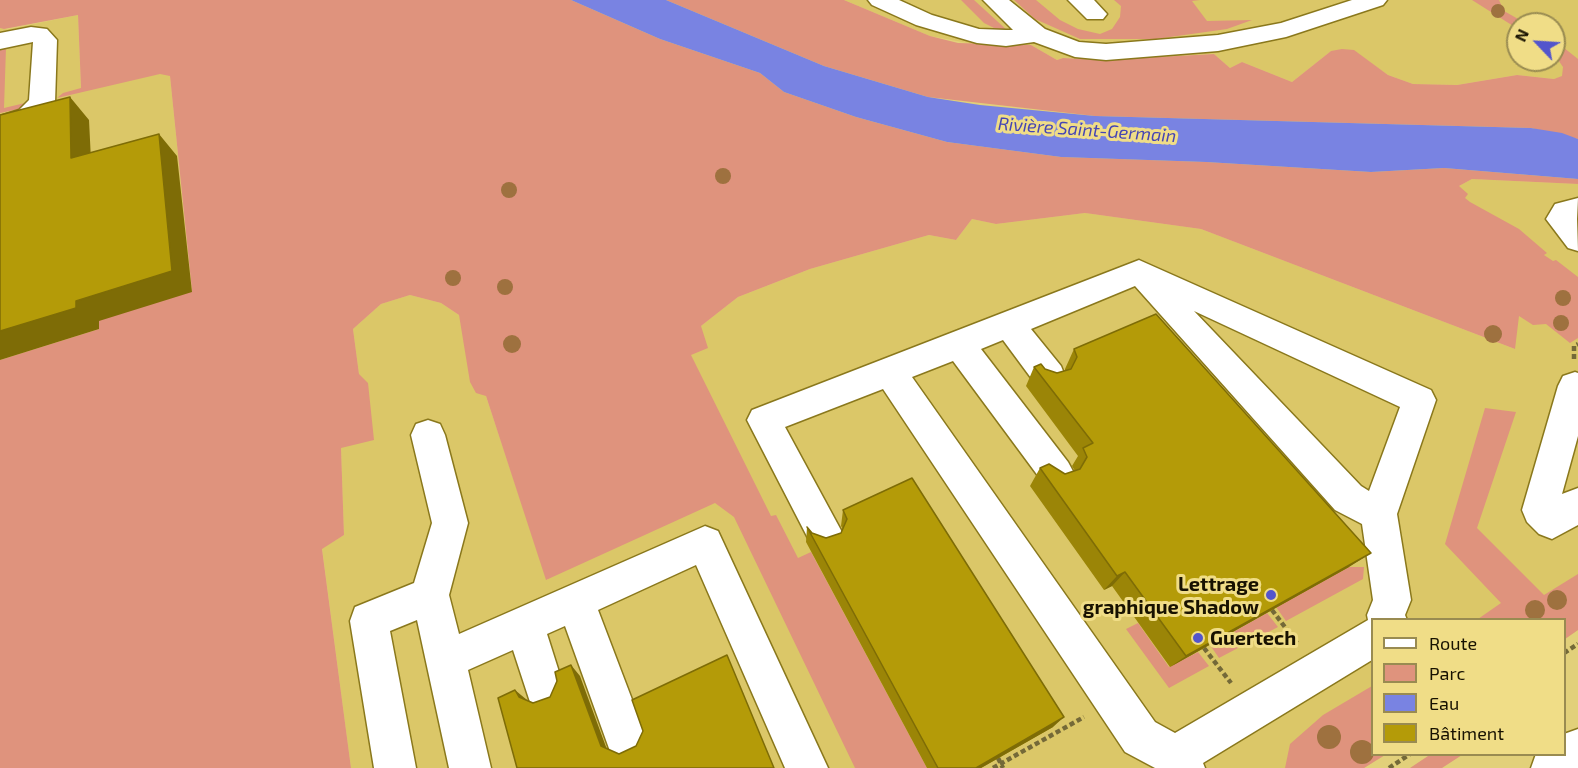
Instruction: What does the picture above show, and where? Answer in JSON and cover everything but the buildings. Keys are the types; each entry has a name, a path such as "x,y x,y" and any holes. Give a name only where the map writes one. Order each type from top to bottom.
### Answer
{"street":[{"path":"880,0 924,20 977,36 1006,39 1036,34"},
{"path":"995,0 1021,24 1036,34 1075,49 1106,52 1218,43 1286,30 1375,0"},
{"path":"1300,0 1324,17"},
{"path":"0,41 38,34 45,40 42,103 28,116 0,126"},
{"path":"1578,208 1565,211 1560,219 1578,240"},
{"path":"1139,272 1348,498 1378,514"},
{"path":"825,534 764,420 1139,272 1419,400 1378,514 1392,600 1386,615 1387,618"},
{"path":"1009,324 1049,376"},
{"path":"959,344 1056,473"},
{"path":"890,372 1140,737 1180,762 1371,639"},
{"path":"1578,389 1575,386 1540,510 1552,522 1578,504"},
{"path":"428,435 450,523 430,595 470,768"},
{"path":"446,660 705,543 807,768"},
{"path":"395,768 369,621 430,595"},
{"path":"576,602 626,739"},
{"path":"525,625 545,691"},
{"path":"1552,768 1578,750"}],"path":[{"path":"1272,610 1282,624"},
{"path":"1204,648 1215,663"},
{"path":"993,768 1057,733"},
{"path":"1389,768 1407,756"}],"shaded area":[{"path":"844,0 1578,0 1578,73 1554,79 1517,75 1457,85 1413,84 1388,75 1354,51 1331,51 1292,82 1242,62 1230,68 1214,54 1057,60 1031,45 984,46 930,36"},
{"path":"78,15 81,89 161,68 170,76 192,292 128,312 99,329 0,360 0,28 9,29"},
{"path":"1472,179 1578,184 1578,630 1566,638 1566,618 1371,618 1371,756 1383,756 1364,768 351,768 322,548 344,535 341,448 359,374 353,329 381,304 410,295 441,303 459,315 547,580 690,355 701,326 738,297 810,269 929,235 956,240 972,219 996,224 1085,213 1201,229 1515,349 1436,198"}],"green space":[{"path":"0,0 571,0 660,39 760,73 784,92 856,117 947,142 1061,157 1206,162 1371,172 1444,168 1578,179 1578,184 1472,179 1459,186 1468,194 1465,198 1470,202 1519,229 1547,253 1544,255 1553,261 1556,260 1578,277 1578,338 1570,343 1546,324 1533,325 1519,316 1515,349 1201,229 1085,213 996,224 972,219 956,240 929,235 810,269 738,297 701,326 708,348 691,355 771,516 776,515 798,558 811,552 927,768 855,768 734,517 715,503 546,580 486,396 476,393 470,382 459,315 441,303 410,295 381,304 353,329 359,374 368,383 374,440 341,448 344,535 322,549 351,768 0,768 0,360 99,329 99,319 192,291 170,76 160,74 57,98 63,93 81,88 78,15 4,29 0,28"},
{"path":"666,0 844,0 930,36 958,43 1031,45 1057,60 1214,54 1230,68 1242,62 1292,82 1331,51 1342,49 1354,50 1388,75 1413,84 1457,85 1517,75 1554,79 1566,72 1566,50 1578,59 1578,139 1531,128 1095,116 928,97 824,66"},
{"path":"961,0 974,0 1009,32 1000,31 984,23"},
{"path":"1014,0 1036,0 1060,20 1078,29 1100,34 1112,29 1120,17 1121,6 1114,0 1200,0 1192,1 1207,21 1252,20 1227,29 1156,39 1080,39 1035,19"},
{"path":"1472,0 1499,0 1506,12 1506,21"},
{"path":"29,43 6,48 4,108 25,103 28,103 28,107 0,113 0,49"},
{"path":"1485,408 1516,412 1477,528 1544,595 1578,574 1578,630 1566,638 1566,618 1479,618 1501,603 1445,544"},
{"path":"1349,567 1364,567 1363,579 1286,621 1276,607"},
{"path":"1267,613 1278,627 1219,658 1210,645"},
{"path":"1138,623 1169,667 1198,652 1209,666 1169,688 1126,629"},
{"path":"1371,687 1371,756 1383,756 1364,768 1285,768 1290,744 1323,715"},
{"path":"1428,756 1460,756 1442,768 1410,768"}],"water":[{"name":"Rivière Saint-Germain","path":"571,0 666,0 824,66 928,97 980,105 1095,116 1531,128 1562,133 1578,139 1578,179 1444,168 1371,172 1206,162 1061,157 947,142 856,117 784,92 760,73 660,39"}],"place":[{"name":"Lettrage graphique Shadow","path":"1271,595"},
{"name":"Guertech","path":"1198,638"}]}
